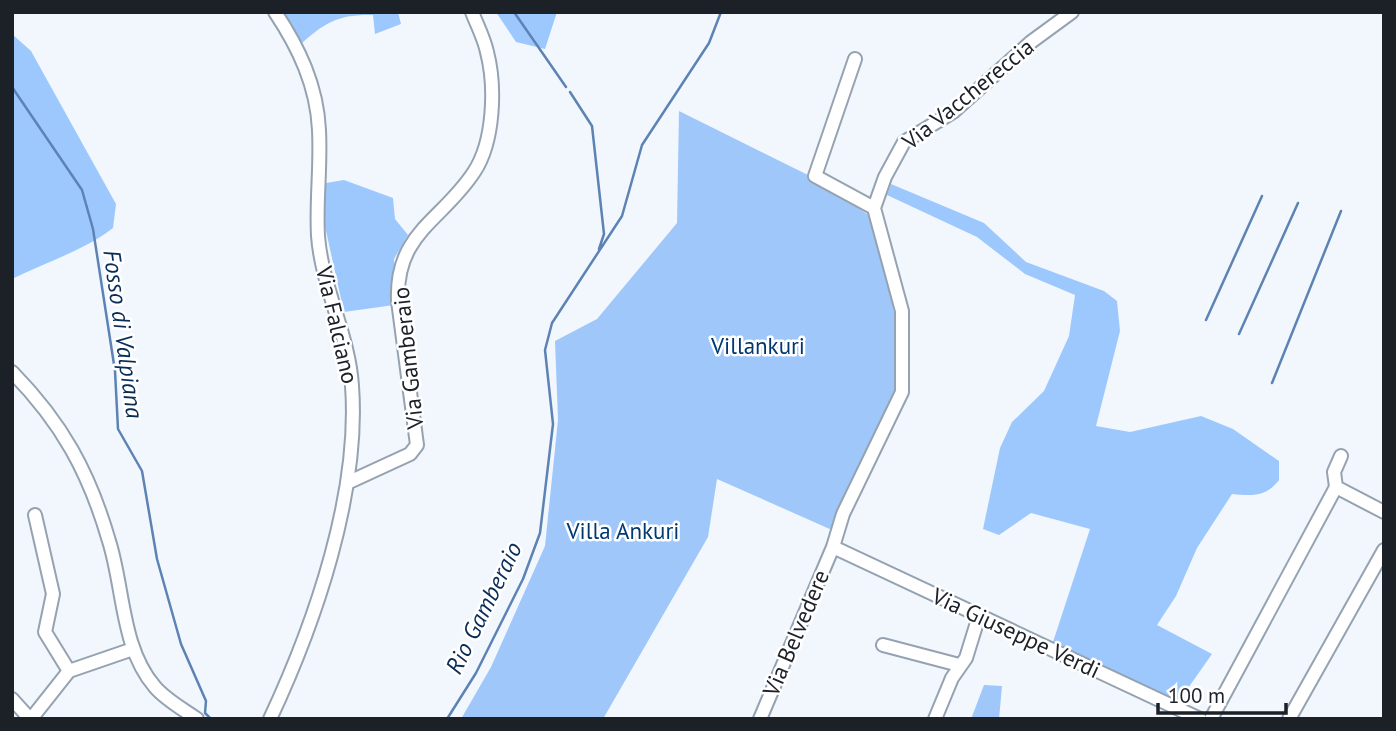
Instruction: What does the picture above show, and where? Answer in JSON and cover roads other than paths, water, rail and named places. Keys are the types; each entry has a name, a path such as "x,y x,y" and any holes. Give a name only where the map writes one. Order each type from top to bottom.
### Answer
{"street":[{"name":"Via Falciano","path":"271,719 310,625 342,513 347,483 352,387 323,271 318,239 318,117 301,56 275,12"},
{"name":"Via Gamberaio","path":"347,483 410,454 417,445 398,301 398,281 402,262 414,237 473,174 485,145 491,73 487,50 472,12"},
{"name":"Via Vacchereccia","path":"874,208 885,177 904,142 953,113 1031,42 1072,12"},
{"path":"833,547 843,514 902,392 902,311 874,208 815,176 855,59"},
{"path":"12,372 54,419 80,464 110,542 133,649 156,688 197,719"},
{"path":"1211,719 1336,487 1334,472 1340,456"},
{"path":"1336,487 1384,512"},
{"path":"36,515 53,594 45,632 68,671"},
{"name":"Via Giuseppe Verdi","path":"833,547 1200,719"},
{"name":"Via Belvedere","path":"760,719 833,547"},
{"path":"1289,719 1384,550"},
{"path":"935,719 959,665 966,658 979,615"},
{"path":"883,645 959,665"},
{"path":"12,699 30,719 68,671 133,649"},
{"path":"281,719 283,694"}],"waterway":[{"path":"514,12 566,87"},
{"name":"Rio Gamberaio","path":"447,719 476,673 523,579 540,533 553,424 545,350 552,323 622,216 642,145 709,43 721,12"},
{"name":"Fosso di Valpiana","path":"12,87 82,190 93,229 115,371 118,429 142,471 157,559 181,644 206,701 205,713 211,719"},
{"path":"570,92 592,126 604,234 599,249"},
{"path":"1206,320 1262,196"},
{"path":"1239,334 1298,203"},
{"path":"1272,383 1341,211"}],"park label":[{"name":"Villankuri","path":"758,346"},
{"name":"Villa Ankuri","path":"623,531"}]}
